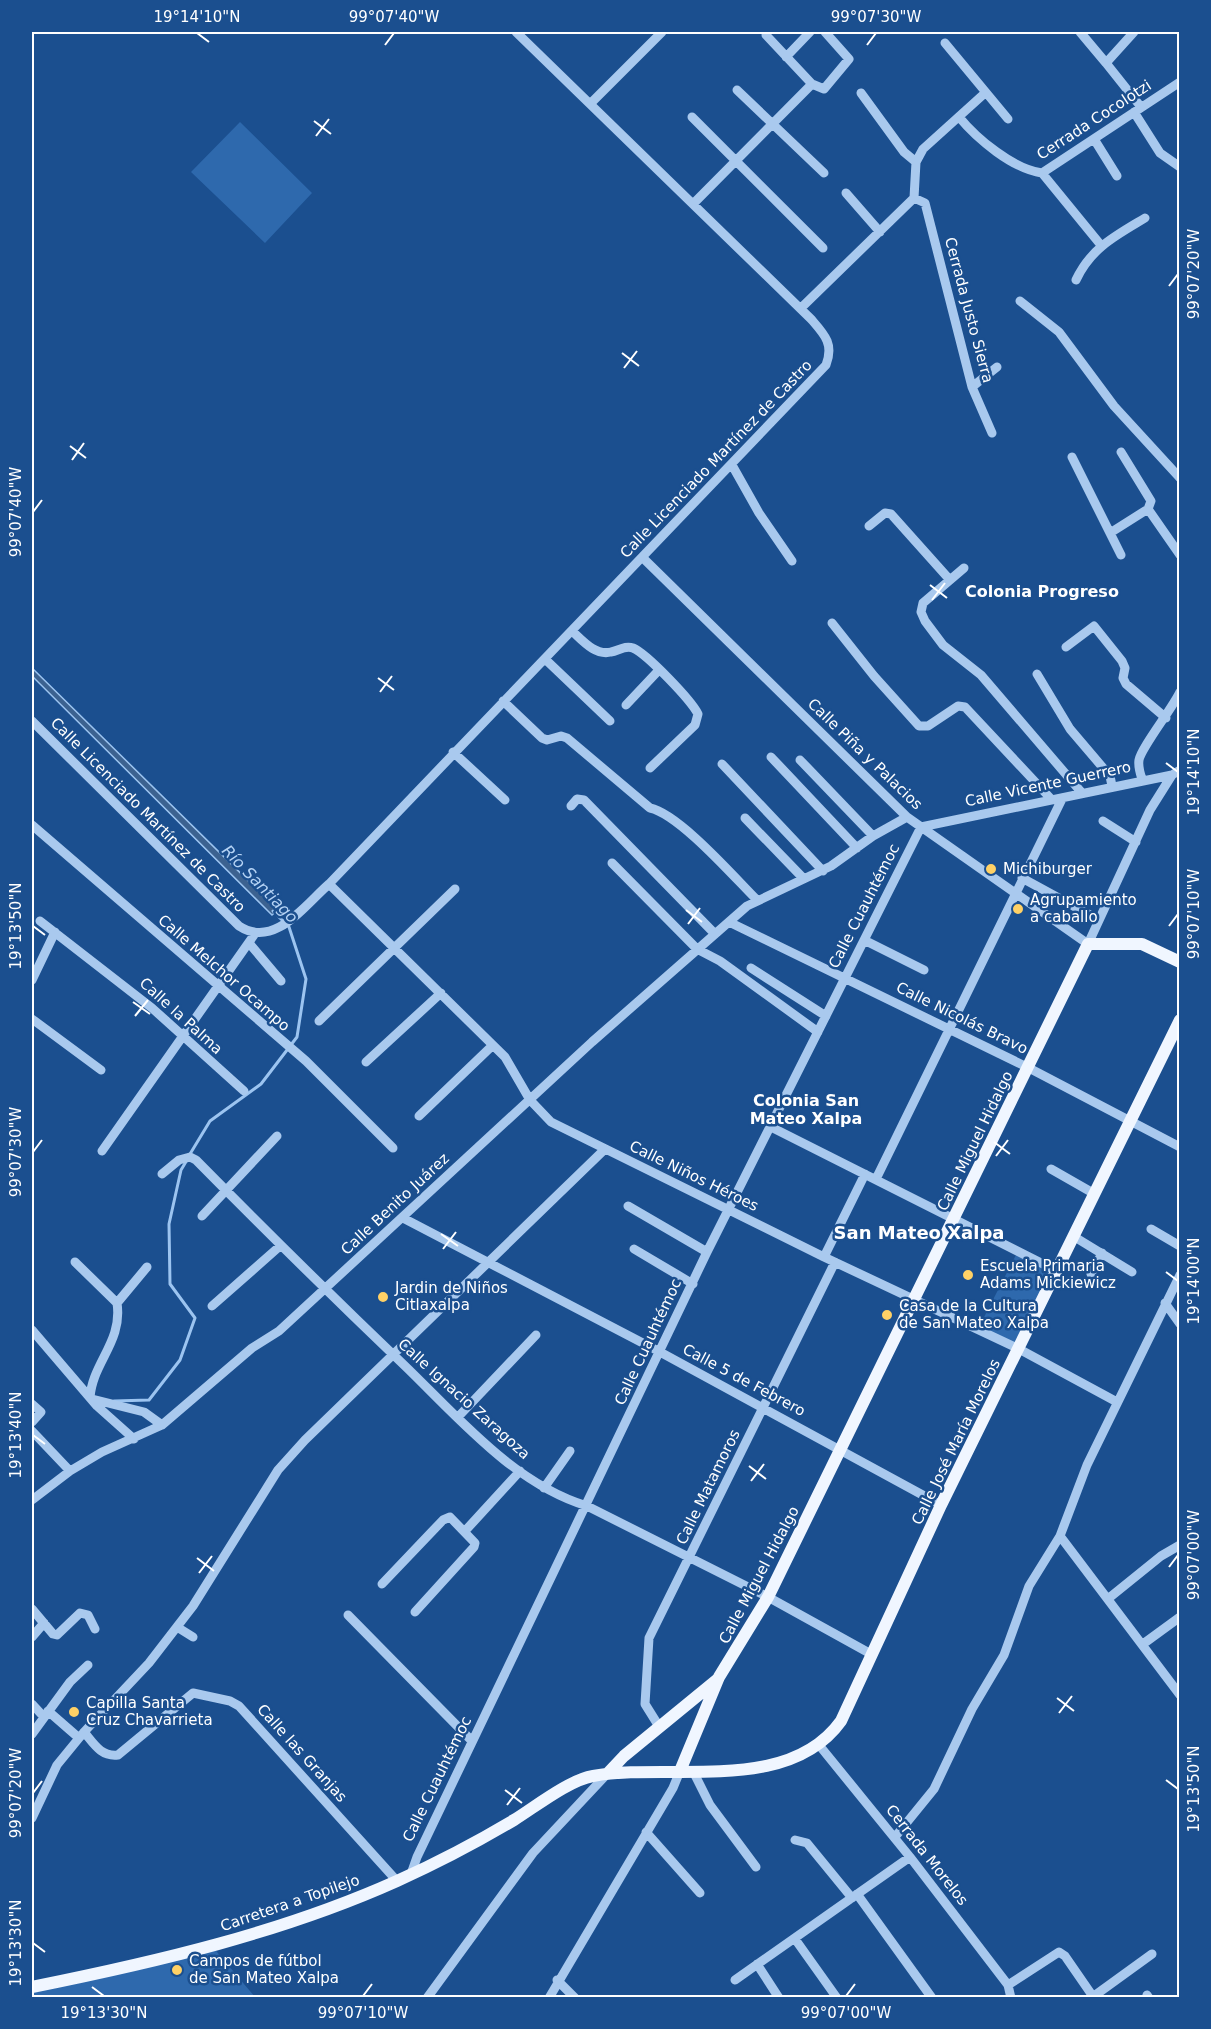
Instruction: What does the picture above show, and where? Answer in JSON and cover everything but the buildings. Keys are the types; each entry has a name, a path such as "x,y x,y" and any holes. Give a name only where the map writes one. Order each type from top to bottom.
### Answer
{"main road":[{"path":"1088,944 1142,944 1179,962"},
{"name":"Calle Miguel Hidalgo","path":"680,1772 719,1677 768,1597 1088,944"},
{"name":"Calle José María Morelos","path":"607,1774 693,1772 765,1765 790,1759 819,1745 841,1721 941,1504 1179,1020"},
{"name":"Calle Miguel Hidalgo","path":"607,1774 624,1756 719,1677"},
{"name":"Carretera a Topilejo","path":"32,1987 148,1963 321,1912 411,1874 510,1822 575,1783 589,1777 607,1774"}],"street":[{"name":"Calle Licenciado Martínez de Castro","path":"252,939 279,928 328,884 732,465 826,365 830,354 828,339 801,308 516,32"},
{"path":"591,103 662,32"},
{"path":"786,57 810,32"},
{"path":"766,35 812,84 824,89 849,59 825,32"},
{"path":"1080,32 1106,63 1137,110 1161,153 1179,167"},
{"path":"1106,63 1134,32"},
{"path":"945,44 1008,119"},
{"name":"Cerrada Cocolotzi","path":"959,117 982,141 1017,163 1042,173 1179,82"},
{"path":"693,204 812,84"},
{"path":"737,90 824,173"},
{"path":"861,93 904,152 916,162"},
{"path":"801,308 914,198 916,162 923,149 985,93"},
{"path":"692,117 823,248"},
{"path":"1094,139 1117,176"},
{"path":"1042,173 1100,244"},
{"path":"846,194 880,232"},
{"name":"Cerrada Justo Sierra","path":"914,198 925,203 972,387 992,434"},
{"path":"1076,279 1084,261 1100,244 1144,218"},
{"path":"1020,301 1059,332 1114,406 1179,478"},
{"path":"972,387 997,368"},
{"path":"1110,533 1148,509 1151,501 1121,452"},
{"path":"1072,457 1121,555"},
{"path":"732,465 759,513 792,561"},
{"path":"1148,509 1179,555"},
{"path":"869,526 885,513 891,514 950,580"},
{"name":"Calle Piña y Palacios","path":"643,558 907,817 1088,944"},
{"path":"963,568 923,603 921,612 925,621 944,645 981,675 1082,793"},
{"path":"832,624 919,726 928,726 958,706 965,707 1057,799 1022,878 876,1179"},
{"path":"1066,647 1094,626 1122,661 1126,684 1166,718"},
{"path":"572,631 596,651 608,653 624,647 633,648 694,705 698,714 695,724 650,768"},
{"path":"545,659 610,721"},
{"path":"626,705 659,670"},
{"path":"1037,674 1070,729 1110,776 1112,786"},
{"path":"1142,779 1139,765 1141,754 1166,718 1179,692"},
{"path":"503,701 542,738 547,740 561,736 567,738 651,808 661,810 757,900"},
{"name":"Calle Licenciado Martínez de Castro","path":"32,721 252,939 281,981"},
{"path":"453,752 505,800"},
{"path":"771,757 856,848"},
{"path":"800,760 873,836"},
{"path":"722,764 823,871"},
{"name":"Calle Vicente Guerrero","path":"921,827 1176,772"},
{"name":"Calle Miguel Hidalgo","path":"1088,944 1150,810 1176,772"},
{"path":"571,806 577,799 584,800 715,934"},
{"name":"Calle Benito Juárez","path":"32,1500 70,1471 120,1443 134,1439 162,1425 252,1348 279,1331 697,949 757,900 823,871 873,836 907,817"},
{"path":"745,818 803,878"},
{"path":"1103,821 1136,842"},
{"name":"Calle Melchor Ocampo","path":"32,825 319,1073 393,1148"},
{"name":"Calle Cuauhtémoc","path":"411,1874 472,1741 587,1506 707,1252 921,827"},
{"path":"612,863 697,949 720,961 818,1032"},
{"path":"1022,878 1099,920"},
{"name":"Calle Niños Héroes","path":"328,884 505,1057 530,1100 551,1122 824,1257 1019,1349 1117,1402"},
{"path":"319,1021 455,889"},
{"name":"Calle la Palma","path":"40,921 144,1002 244,1091"},
{"name":"Calle Nicolás Bravo","path":"729,922 1027,1066 1179,1147"},
{"path":"32,980 55,932"},
{"path":"102,1150 252,939"},
{"path":"864,940 924,970"},
{"path":"751,968 826,1016"},
{"path":"366,1062 441,993"},
{"path":"32,1019 101,1070"},
{"path":"419,1116 493,1045"},
{"path":"771,1127 1057,1271"},
{"path":"202,1216 227,1192 277,1136"},
{"path":"32,1818 57,1765 149,1664 193,1606 278,1470 393,1354 605,1149"},
{"name":"Calle Ignacio Zaragoza","path":"162,1174 183,1159 227,1192 325,1290 458,1417 520,1471 544,1488 561,1498 587,1506 768,1597 871,1654"},
{"path":"1051,1169 1094,1193"},
{"path":"824,1257 865,1174"},
{"path":"628,1206 707,1252"},
{"name":"Calle 5 de Febrero","path":"403,1218 660,1352 941,1504"},
{"path":"1151,1229 1179,1246"},
{"path":"1073,1236 1132,1272"},
{"path":"212,1306 280,1246"},
{"path":"634,1249 693,1284"},
{"path":"1091,1274 1102,1253"},
{"path":"75,1262 117,1303 120,1320 91,1392"},
{"name":"Calle Matamoros","path":"660,1728 645,1704 646,1647 835,1262"},
{"path":"117,1303 147,1267"},
{"path":"895,1837 920,1809 945,1770 972,1708 1004,1655 1029,1586 1060,1536 1087,1465 1179,1275"},
{"path":"1165,1303 1179,1324"},
{"path":"32,1330 134,1439"},
{"path":"458,1417 536,1335"},
{"path":"91,1392 144,1412 162,1425"},
{"path":"32,1404 41,1412 32,1422"},
{"path":"32,1431 70,1471"},
{"path":"544,1488 570,1451"},
{"path":"465,1531 520,1471"},
{"path":"382,1584 446,1517 450,1517 475,1543 474,1547 415,1612"},
{"path":"1060,1536 1109,1598 1179,1695"},
{"path":"1109,1598 1161,1556 1179,1545"},
{"path":"32,1609 49,1631 57,1635 76,1615 85,1613 95,1629"},
{"path":"348,1615 472,1741"},
{"path":"1143,1644 1179,1617"},
{"path":"32,1637 44,1623"},
{"path":"177,1627 193,1637"},
{"path":"32,1734 70,1682 88,1665"},
{"name":"Calle las Granjas","path":"82,1735 100,1752 118,1755 193,1693 234,1703 397,1881"},
{"path":"32,1704 82,1735"},
{"name":"Cerrada Morelos","path":"819,1745 895,1837 1008,1985"},
{"path":"549,1998 557,1980 680,1772"},
{"path":"693,1772 710,1805 756,1867"},
{"path":"427,1998 533,1853 607,1774"},
{"path":"646,1832 700,1893"},
{"path":"795,1840 807,1844 854,1896 932,1998"},
{"path":"735,1980 910,1857"},
{"path":"795,1939 837,1998"},
{"path":"1011,1998 1008,1985 1059,1952 1065,1956 1094,1997 1152,1954"},
{"path":"757,1964 779,1998"},
{"path":"557,1980 575,1998"}],"shaded area":[{"path":"240,122 312,193 265,243 191,172"},
{"path":"32,668 278,910 272,915 32,676"},
{"path":"1017,1253 1053,1270 1015,1346 979,1327"},
{"name":"Campos de fútbol de San Mateo Xalpa","path":"212,1946 255,1997 32,1998 32,1993"}],"waterway":[{"name":"Río Santiago","path":"190,1154 210,1121 261,1084 297,1037 306,979 289,927 273,911"},
{"name":"Río Santiago","path":"114,1401 149,1400 180,1360 195,1318 170,1284 169,1224 181,1170 187,1160"}],"place":[{"name":"Michiburger","path":"991,869"},
{"name":"Agrupamiento a caballo","path":"1018,909"},
{"name":"Escuela Primaria Adams Mickiewicz","path":"968,1275"},
{"name":"Jardin de Niños Citlaxalpa","path":"383,1297"},
{"name":"Casa de la Cultura de San Mateo Xalpa","path":"887,1315"},
{"name":"Capilla Santa Cruz Chavarrieta","path":"74,1712"},
{"name":"Campos de fútbol de San Mateo Xalpa","path":"177,1970"}],"district":[{"name":"Colonia Progreso","path":"1042,591"},
{"name":"Colonia San Mateo Xalpa","path":"806,1109"},
{"name":"San Mateo Xalpa","path":"919,1232"}]}
